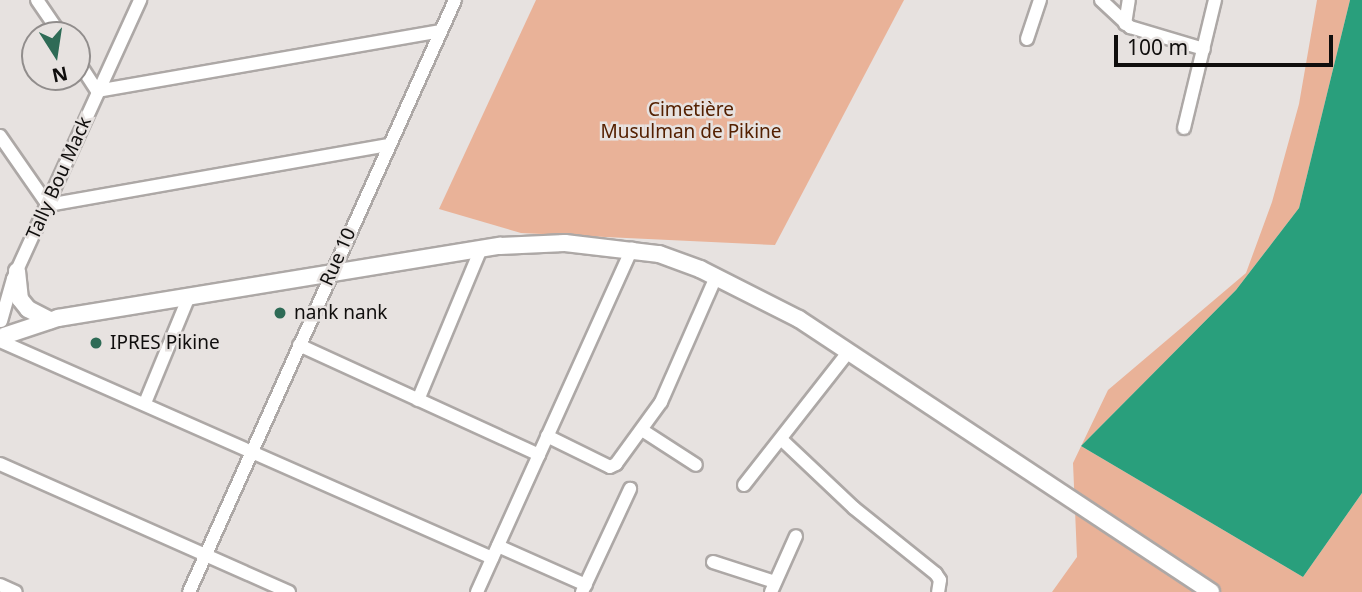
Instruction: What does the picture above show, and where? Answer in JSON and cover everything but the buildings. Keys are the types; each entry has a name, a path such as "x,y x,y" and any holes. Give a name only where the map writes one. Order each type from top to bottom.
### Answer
{"street":[{"path":"37,0 51,21"},
{"name":"Tally Bou Mack","path":"0,296 15,275 140,0"},
{"name":"Rue 10","path":"189,592 455,0"},
{"path":"1027,39 1040,0"},
{"path":"1101,0 1125,24 1204,49"},
{"path":"1125,24 1129,0"},
{"path":"1185,128 1215,0"},
{"path":"91,82 97,91 441,31"},
{"path":"0,136 48,205 389,145"},
{"path":"1,330 332,272 481,249 565,243 632,248 683,262 799,318 1211,592"},
{"path":"477,592 632,248"},
{"path":"418,400 481,249"},
{"path":"15,275 20,299 28,309 45,321"},
{"name":"Tally Bou Mack","path":"1,330 15,275"},
{"path":"547,436 613,467 662,402 716,277"},
{"path":"145,403 190,296"},
{"path":"1,330 145,403 251,451 585,590 630,489"},
{"path":"299,345 539,454"},
{"path":"744,485 849,351"},
{"path":"642,430 696,465"},
{"path":"781,439 854,508 936,574 940,580 938,592"},
{"path":"0,464 289,592"},
{"path":"713,562 773,587 796,536"},
{"path":"0,585 16,592"}],"green space":[{"name":"Cimetière Musulman de Pikine","path":"536,0 904,0 775,245 521,233 439,209"},
{"path":"1317,0 1350,0 1299,208 1236,290 1081,446 1108,390 1246,273 1272,202 1299,104"},
{"path":"1081,446 1303,577 1362,493 1362,592 1052,592 1077,557 1073,463"}],"shaded area":[{"path":"1350,0 1362,0 1362,493 1303,577 1081,446 1236,290 1299,208"}],"place":[{"name":"nank nank","path":"280,313"},
{"name":"IPRES Pikine","path":"96,343"}]}
